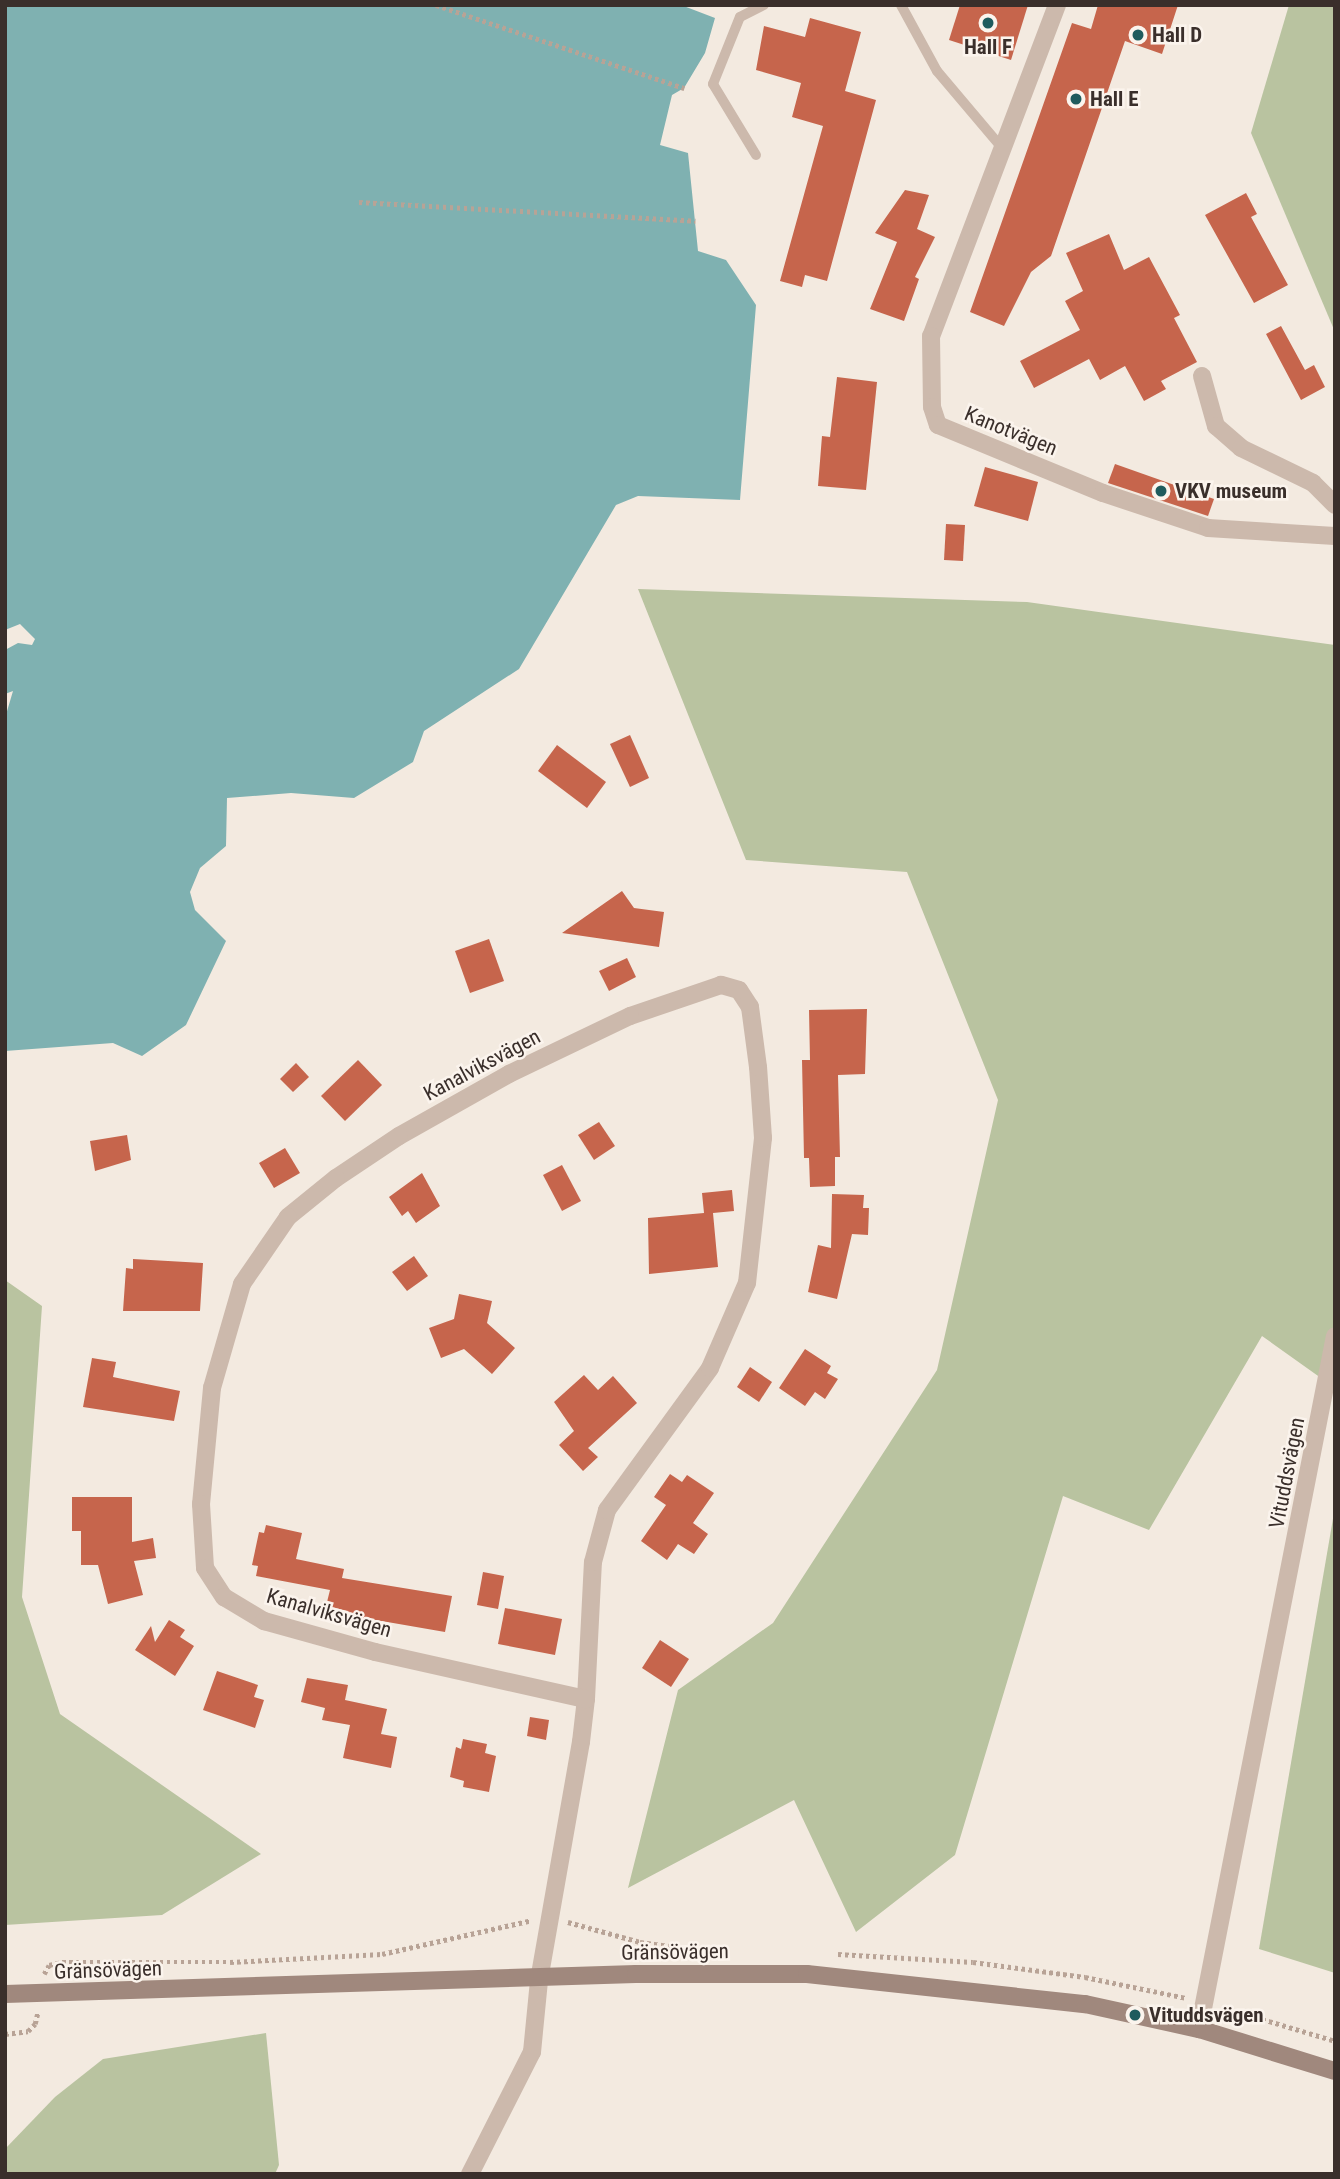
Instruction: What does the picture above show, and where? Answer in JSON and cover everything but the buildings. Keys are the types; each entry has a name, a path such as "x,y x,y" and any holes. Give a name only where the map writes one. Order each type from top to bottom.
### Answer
{"street":[{"name":"Kanotvägen","path":"1057,5 931,336 932,407 938,425 1103,492 1208,528 1335,536"},
{"path":"1202,376 1216,426 1241,448 1312,483 1335,505"},
{"name":"Kanalviksvägen","path":"470,2174 532,2052 538,1980 586,1699 593,1562 607,1510 710,1368 747,1283 763,1138 758,1067 750,1007 739,990 721,985 629,1016 509,1074 399,1136 336,1178 288,1217 242,1284 212,1388 201,1504 205,1567 224,1597 264,1621 375,1652 586,1699"},
{"name":"Vituddsvägen","path":"1199,2029 1335,1336"},
{"name":"Gränsövägen","path":"5,1994 807,1974 1085,2004 1199,2029 1335,2071"}],"lane":[{"path":"756,155 713,84 740,17 764,5"},
{"path":"899,6 937,71 1002,148"}],"path":[{"path":"436,5 684,88"},
{"path":"359,202 695,220"}],"green space":[{"path":"1289,5 1335,5 1335,332 1251,133"},
{"path":"638,589 1027,602 1335,645 1335,1388 1262,1336 1149,1530 1063,1496 955,1855 856,1932 794,1800 628,1888 678,1690 773,1623 937,1370 998,1100 907,872 746,860"},
{"path":"5,1280 42,1306 22,1597 60,1714 261,1854 162,1915 5,1925"},
{"path":"1335,1507 1335,1973 1259,1949"},
{"path":"266,2033 279,2165 275,2174 5,2174 5,2149 55,2097 103,2059"}],"water":[{"path":"5,5 681,5 715,18 705,53 684,88 672,95 660,145 688,153 698,251 726,260 756,305 740,500 638,496 616,505 519,669 424,731 413,762 354,798 291,793 227,798 226,846 200,868 190,892 195,910 226,941 186,1025 142,1056 113,1043 5,1051 5,718 13,691 5,694 5,650 18,643 32,645 35,639 20,624 5,630"}],"place":[{"name":"Hall F","path":"988,23"},
{"name":"Hall D","path":"1138,35"},
{"name":"Hall E","path":"1076,99"},
{"name":"VKV museum","path":"1161,491"},
{"name":"Vituddsvägen","path":"1135,2015"}]}
